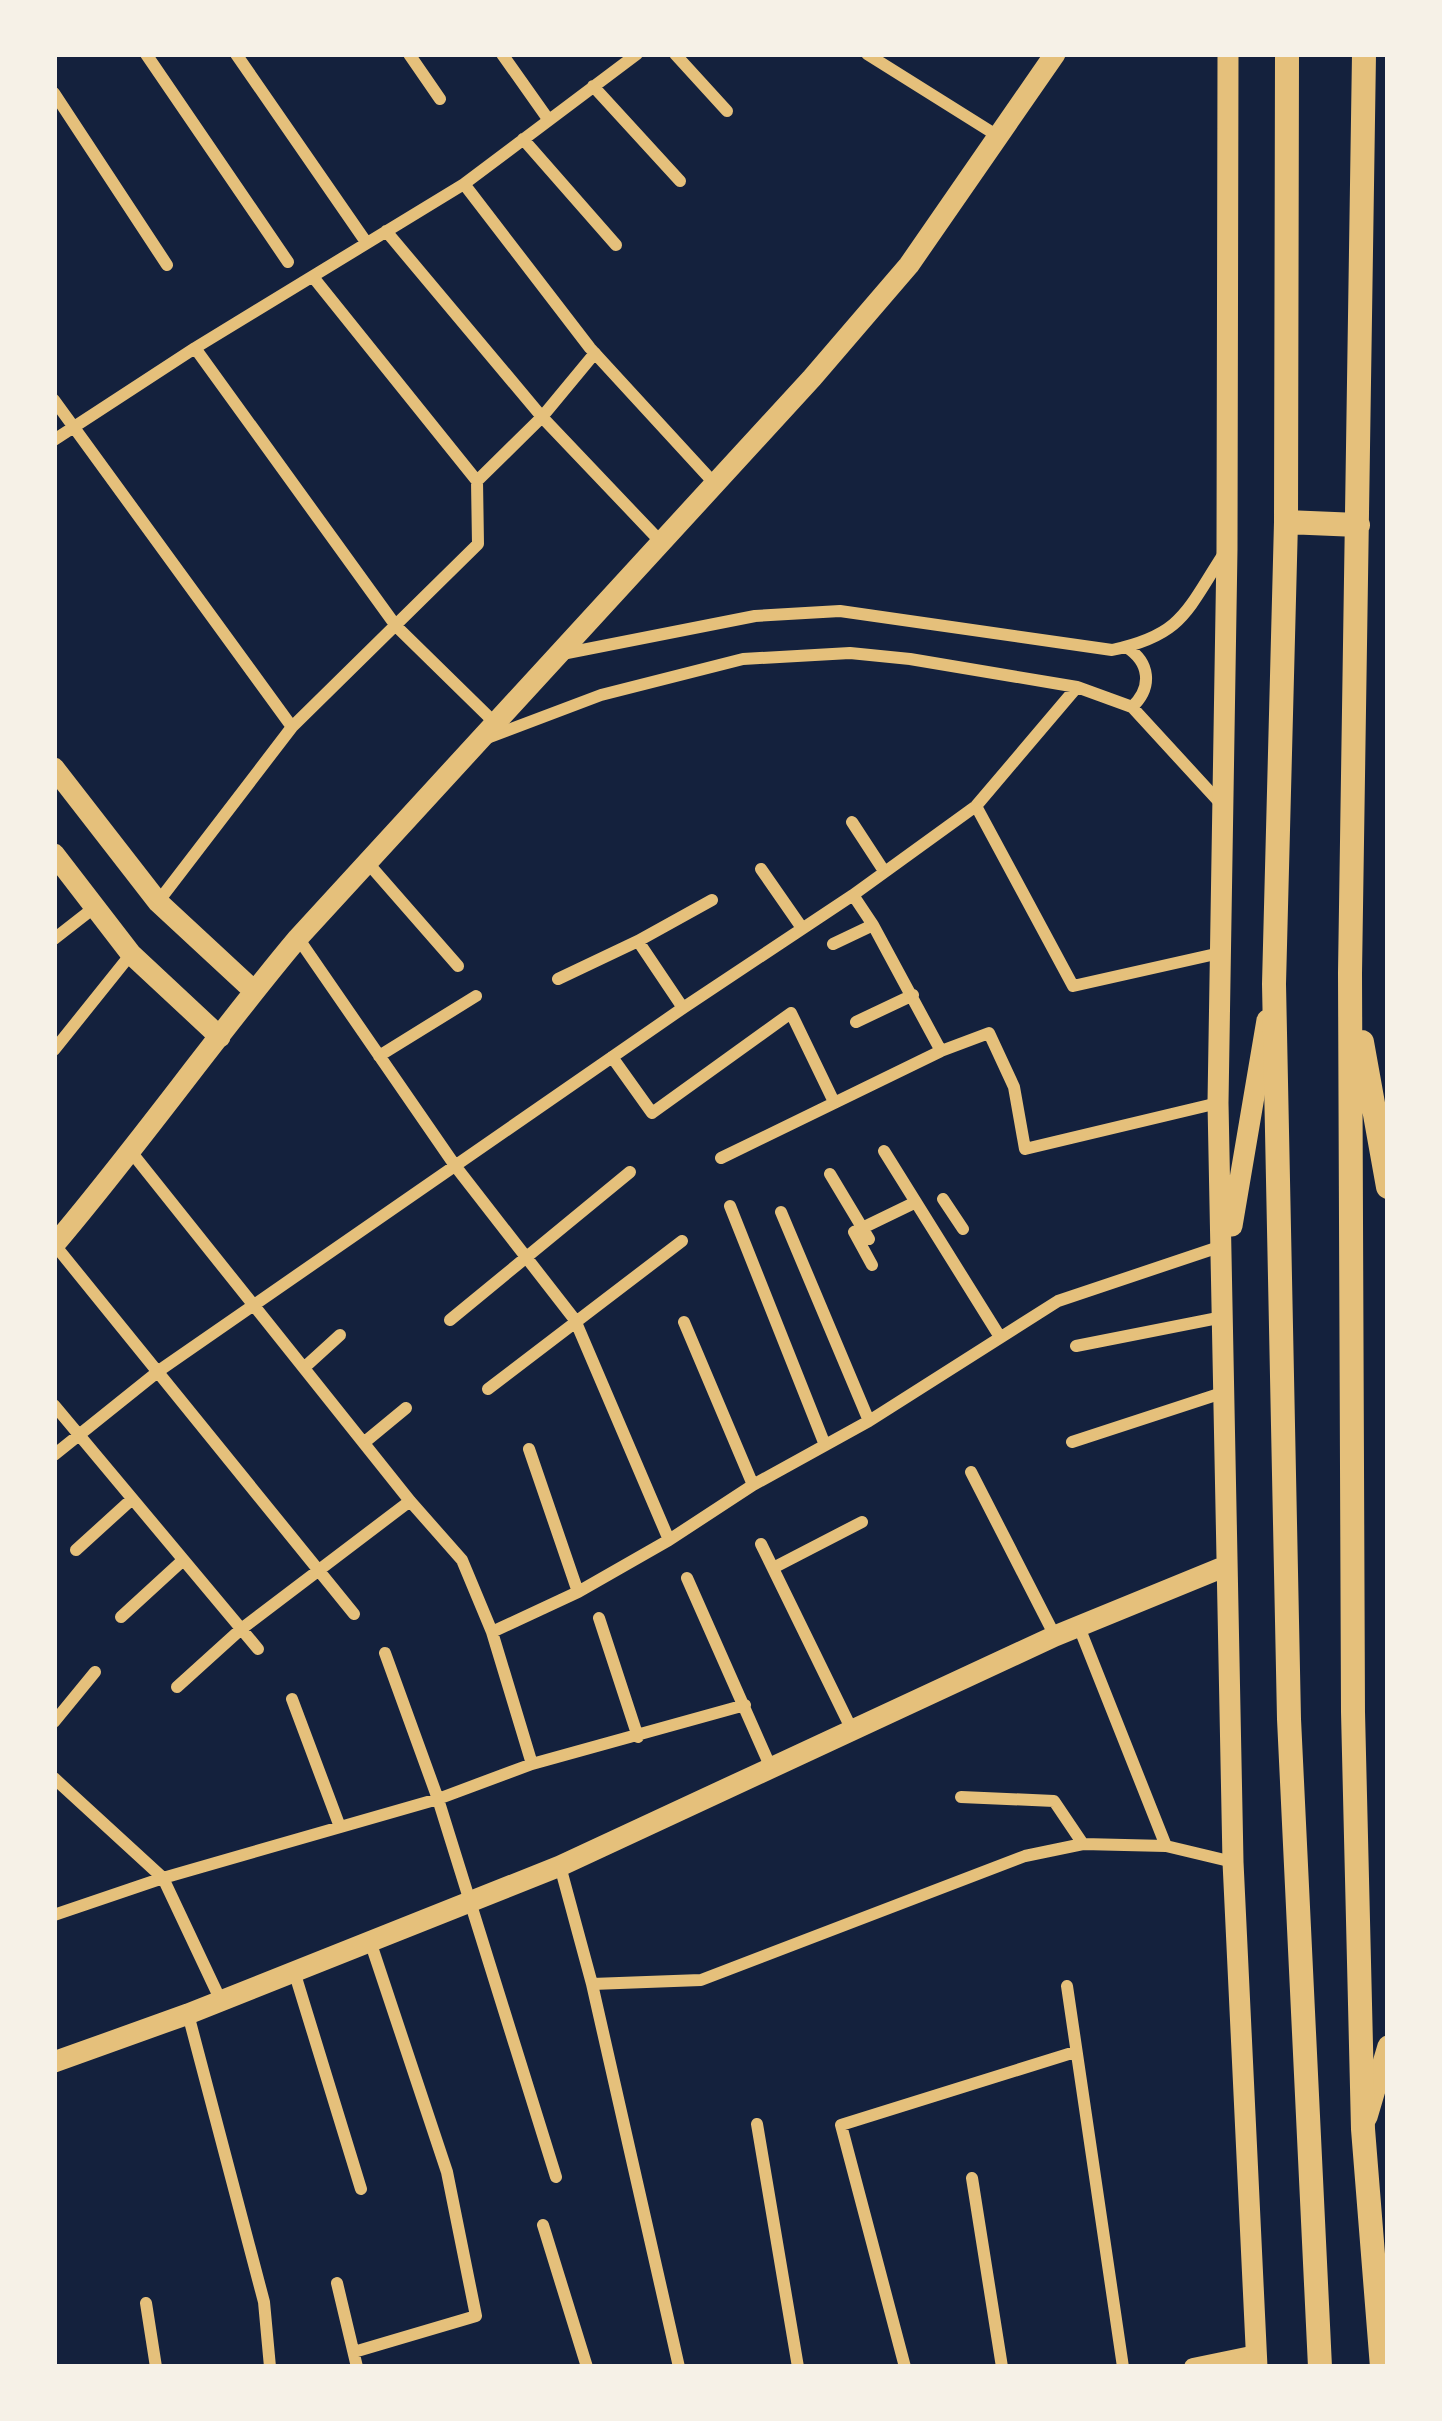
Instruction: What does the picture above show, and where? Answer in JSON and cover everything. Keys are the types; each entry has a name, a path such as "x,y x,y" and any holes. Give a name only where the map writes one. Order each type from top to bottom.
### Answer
{"highway":[{"path":"1287,54 1286,522 1274,984 1289,1719 1320,2367"},
{"path":"1364,54 1350,973 1353,1712 1363,2129 1377,2168 1385,2353"},
{"path":"1286,522 1358,525"},
{"path":"1350,973 1388,1187"}],"main road":[{"path":"54,1244 132,1153 298,938 812,378 909,265 1055,54"},
{"path":"1228,54 1227,549 1218,1103 1233,1862 1257,2361"},
{"path":"54,768 158,902 254,991"},
{"path":"54,854 131,954 220,1037"},
{"path":"1224,1273 1274,984"},
{"path":"54,2062 188,2014 560,1866 1054,1636 1226,1566"},
{"path":"1363,2129 1388,2046"}],"street":[{"path":"146,54 288,262"},
{"path":"236,54 366,242"},
{"path":"409,54 440,99"},
{"path":"502,54 548,119"},
{"path":"54,440 464,184 637,54"},
{"path":"675,54 728,111"},
{"path":"867,54 1000,138"},
{"path":"593,86 680,181"},
{"path":"54,93 167,265"},
{"path":"523,139 616,245"},
{"path":"464,184 595,353 714,483"},
{"path":"386,231 542,417 660,541"},
{"path":"158,902 292,728 478,544 477,481 313,277"},
{"path":"195,348 396,626 494,722"},
{"path":"477,481 542,417 595,353"},
{"path":"54,400 292,728"},
{"path":"560,655 754,616 839,611 1112,650 1155,640 1180,622 1227,549"},
{"path":"1126,647 1136,653 1148,675 1147,687 1132,706"},
{"path":"477,741 601,695 742,658 850,653 910,658 1077,687 1132,706 1222,805"},
{"path":"54,1455 160,1370 853,896 976,806 1077,687"},
{"path":"976,806 1073,986 1220,953"},
{"path":"852,822 884,871"},
{"path":"367,862 458,966"},
{"path":"761,869 802,928"},
{"path":"853,896 941,1051"},
{"path":"558,979 712,900"},
{"path":"54,940 95,907"},
{"path":"833,944 873,925"},
{"path":"298,938 456,1167 575,1319 670,1540"},
{"path":"638,941 683,1008"},
{"path":"54,1050 131,954"},
{"path":"856,1022 913,995"},
{"path":"380,1056 476,996"},
{"path":"612,1057 652,1113 790,1013 834,1102"},
{"path":"721,1158 941,1051 989,1033 1014,1087 1025,1149 1218,1103"},
{"path":"884,1150 1000,1337"},
{"path":"132,1153 462,1560 492,1632 532,1764"},
{"path":"450,1320 630,1172"},
{"path":"830,1174 866,1232"},
{"path":"872,1265 854,1232 866,1232 947,1196 963,1228"},
{"path":"730,1206 825,1445"},
{"path":"781,1212 869,1421"},
{"path":"488,1388 682,1241"},
{"path":"54,1244 354,1614"},
{"path":"492,1632 578,1592 670,1540 1058,1301 1223,1246"},
{"path":"1076,1346 1224,1317"},
{"path":"683,1322 753,1485"},
{"path":"306,1366 340,1335"},
{"path":"1072,1442 1225,1392"},
{"path":"54,1405 258,1649"},
{"path":"366,1441 406,1408"},
{"path":"529,1449 578,1592"},
{"path":"971,1472 1054,1636"},
{"path":"76,1550 130,1500"},
{"path":"177,1687 240,1630 410,1501"},
{"path":"773,1568 862,1522"},
{"path":"761,1544 852,1730"},
{"path":"121,1618 181,1562"},
{"path":"687,1578 771,1768"},
{"path":"599,1618 638,1737"},
{"path":"1079,1627 1166,1846"},
{"path":"385,1653 438,1798 556,2177"},
{"path":"54,1722 95,1672"},
{"path":"292,1699 340,1826"},
{"path":"54,1916 163,1878 438,1798 532,1764 745,1705"},
{"path":"54,1778 163,1878 221,2001"},
{"path":"962,1798 1054,1801 1083,1844"},
{"path":"592,1984 700,1980 1024,1856 1083,1844 1166,1846 1233,1862"},
{"path":"560,1866 592,1984 679,2367"},
{"path":"337,2283 356,2360 476,2316 447,2172 370,1941"},
{"path":"294,1971 361,2188"},
{"path":"1067,1986 1123,2367"},
{"path":"188,2014 264,2302 270,2367"},
{"path":"905,2367 841,2125 1075,2052"},
{"path":"757,2124 798,2367"},
{"path":"972,2178 1002,2367"},
{"path":"543,2225 587,2367"},
{"path":"146,2303 156,2367"},
{"path":"1203,2366 1257,2361"}]}
